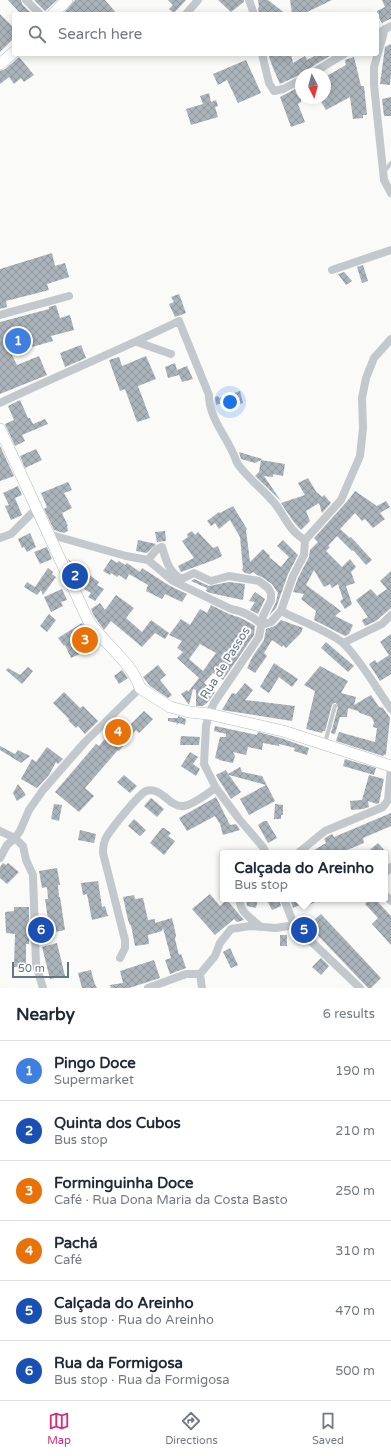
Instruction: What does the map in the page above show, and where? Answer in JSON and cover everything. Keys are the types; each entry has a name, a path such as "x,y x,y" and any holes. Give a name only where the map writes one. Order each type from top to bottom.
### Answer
{"street":[{"path":"26,0 38,12"},
{"path":"55,12 67,0"},
{"path":"188,12 198,0"},
{"path":"249,0 253,12"},
{"path":"379,33 388,27"},
{"path":"379,53 388,27"},
{"path":"0,64 12,54"},
{"path":"262,56 269,83 274,91 283,89 295,83"},
{"path":"321,68 341,56"},
{"path":"378,56 374,67 374,85 384,180 391,193"},
{"path":"332,270 391,250"},
{"path":"0,315 69,296"},
{"path":"0,402 179,322 209,395 211,412 233,452 238,466 277,506 291,529 305,540"},
{"path":"391,340 374,358 366,378 362,398 363,428 360,456 341,500 305,540 304,555 293,576 281,611 343,643 391,709"},
{"path":"137,342 171,354"},
{"path":"0,429 88,620 96,632 137,678 140,688 170,707 189,712 209,714 283,732 391,766 390,801 383,807 325,831 302,850"},
{"path":"0,538 11,534 37,508"},
{"path":"48,534 126,556 148,560 173,581 236,610 256,620 262,625"},
{"path":"148,560 157,549 162,547 168,564 175,576 182,579 194,573 211,581 230,576 259,581 268,588 271,593 271,600 263,616 262,625"},
{"name":"Rua de Passos","path":"264,850 216,788 204,764 206,726 214,703 259,636 262,625 271,622 281,611"},
{"path":"343,643 382,624 391,616"},
{"path":"0,858 7,845 20,831 29,810 43,790 85,742 140,688"},
{"path":"120,958 125,948 125,940 102,853 102,847 106,838 138,797 145,792 153,791 160,793 175,805 183,806 190,804 216,788"},
{"path":"0,831 15,838 23,846 26,860 32,875 36,965 43,988"},
{"path":"240,902 242,909 261,927"},
{"path":"285,902 294,925 360,988"},
{"path":"202,988 200,974 214,956 220,943 231,929 250,926 276,928 294,925"},
{"path":"148,988 186,974 200,974"}],"lane":[{"path":"383,172 391,163"},
{"path":"324,744 335,706"}],"building":[{"path":"8,0 21,0 22,4 30,12 19,12"},
{"path":"34,0 57,0 45,11"},
{"path":"75,0 105,0 115,12 65,12"},
{"path":"168,0 186,0 175,12 169,9 173,5"},
{"path":"218,0 244,0 244,2 231,12"},
{"path":"258,0 268,0 283,12 259,12"},
{"path":"290,0 332,0 307,12 292,12"},
{"path":"382,0 391,0 391,20 390,19 382,23 379,18 379,12 377,11 385,7"},
{"path":"0,14 12,26 12,40 0,52"},
{"path":"391,44 390,85 380,84 385,47"},
{"path":"269,56 291,56 293,63 305,56 307,60 314,56 330,56 311,68 295,68 295,77 280,84"},
{"path":"19,57 34,75 24,82 21,78 14,84 9,77 0,84 0,71 5,69"},
{"path":"354,57 361,86 364,86 367,115 363,115 363,118 353,119 350,97 326,110 322,104 331,104 331,74 346,65 345,60"},
{"path":"246,60 261,93 238,103 227,80 218,85 213,74"},
{"path":"295,89 295,104 298,104 305,122 291,127 280,97"},
{"path":"209,93 211,102 216,100 218,106 215,107 218,117 191,125 186,109 203,104 200,96"},
{"path":"391,97 391,116 384,116 382,99"},
{"path":"52,253 55,266 65,263 69,277 47,284 49,290 6,301 7,307 0,309 0,269"},
{"path":"363,265 368,281 362,283 357,267"},
{"path":"344,272 352,281 346,285 338,274"},
{"path":"179,294 186,313 175,317 169,304 174,302 171,297"},
{"path":"56,305 60,318 70,315 74,330 51,336 53,341 11,353 17,365 39,356 47,375 0,394 0,322 49,309 49,307"},
{"path":"81,345 86,358 65,367 60,353"},
{"path":"146,356 156,379 138,386 150,418 137,422 125,389 120,391 109,360 119,357 122,366"},
{"path":"175,363 177,370 187,366 193,379 182,382 179,375 168,378 165,367"},
{"path":"240,391 243,403 227,408 225,402 216,405 215,397 218,396 219,398"},
{"path":"20,400 28,418 30,418 33,424 45,419 48,424 22,435 25,441 15,446 5,424 14,420 8,406"},
{"path":"0,446 14,476 0,481"},
{"path":"36,449 42,460 25,468 20,456"},
{"path":"239,452 262,459 255,463 241,459"},
{"path":"261,460 285,464 283,476 273,474 273,477 264,476 281,501 255,476 259,472"},
{"path":"308,478 317,493 322,497 324,495 331,503 322,513 319,503 306,511 310,521 301,530 281,503 305,495 298,483"},
{"path":"68,482 72,490 64,493 72,508 62,513 68,526 68,531 64,533 54,530 44,509 47,507 41,493"},
{"path":"18,486 22,495 15,498 22,515 11,520 5,506 9,505 3,493"},
{"path":"355,491 377,506 386,501 390,507 380,513 385,519 373,528 365,519 362,521 355,513 340,529 350,538 351,537 372,560 366,565 353,550 352,551 337,536 328,546 330,547 326,551 342,567 350,559 356,567 351,572 355,583 346,586 352,604 345,609 340,601 343,599 338,584 332,588 330,584 324,587 314,570 306,585 341,611 335,616 353,625 349,634 345,636 314,620 316,611 301,599 304,594 293,592 298,578 309,557 310,550 318,542 314,538"},
{"path":"233,506 247,529 250,562 263,549 270,556 269,557 281,567 289,557 277,546 283,540 298,555 288,574 276,608 269,616 276,602 278,593 272,584 262,577 253,572 250,574 245,573 242,570 240,537 230,520 219,529 215,523 211,526 207,521 219,512 220,513"},
{"path":"165,531 166,541 157,542 155,532"},
{"path":"192,531 195,535 198,532 213,548 218,546 222,556 181,572 178,566 194,558 182,541 188,537 187,534"},
{"path":"30,533 36,547 27,552 24,547 22,548 18,539"},
{"path":"138,540 156,544 147,553 136,551"},
{"path":"47,547 52,559 40,564 34,552"},
{"path":"68,559 99,582 97,585 104,589 95,601 88,597 91,593 84,589 89,583 73,570"},
{"path":"111,559 117,563 119,561 125,565 127,563 140,572 142,568 170,586 187,594 182,602 165,594 162,599 146,591 148,585 129,574 126,580 119,575 117,577 111,573 110,575 103,571"},
{"path":"48,568 56,577 43,595 41,590 37,595 24,587 27,582 35,587"},
{"path":"391,571 391,608 376,621 365,626 362,620 368,617 356,600 371,589 377,596 387,589 380,581"},
{"path":"194,579 209,586 229,582 245,584 243,600 210,593 206,591 207,588 191,581"},
{"path":"62,589 67,600 61,602 63,606 51,612 44,597"},
{"path":"255,592 265,599 258,614 250,610 255,602 249,601"},
{"path":"116,595 134,608 126,618 142,632 151,620 169,633 165,639 155,633 142,647 111,621 104,630 91,609 100,603 105,610"},
{"path":"211,605 241,618 255,626 254,635 223,680 213,673 204,683 215,692 208,702 203,706 196,706 196,690 193,689 189,705 181,694 187,690 188,692 199,678 177,658 183,652 177,648 182,641 169,635 181,619 190,625 200,609 207,613","holes":["200,644 216,653 203,671 189,659"]},
{"path":"49,614 56,620 47,632 40,626"},
{"path":"281,620 303,628 301,633 286,648 272,640 264,653 267,656 255,673 247,668 264,640 266,629 275,626"},
{"path":"82,623 99,645 71,658 65,645 64,646 58,638"},
{"path":"391,634 391,674 380,681 369,664 375,660 377,663 389,655 380,642"},
{"path":"326,642 354,666 348,672 321,648"},
{"path":"274,663 298,679 292,687 279,677 269,693 260,687"},
{"path":"158,665 166,675 160,680 172,695 168,698 150,686 143,677"},
{"path":"320,666 348,681 341,693 356,697 354,705 371,695 379,707 383,708 390,718 386,754 383,756 336,741 339,732 375,742 377,728 373,727 374,722 371,717 348,708 347,717 340,717 335,734 331,733 338,707 336,703 332,705 325,731 322,733 306,729 315,691 304,685"},
{"path":"28,667 33,671 22,684 6,670 8,668 20,675"},
{"path":"122,670 128,678 119,684 114,676"},
{"path":"245,683 253,690 245,700 295,706 292,721 222,710 232,693 236,694"},
{"path":"64,692 80,708 83,706 98,721 85,734 78,726 76,728 53,703"},
{"path":"144,711 153,719 139,733 136,730 85,788 94,796 79,812 55,792 96,744 99,746 117,724 125,730"},
{"path":"178,716 186,719 185,725 179,723 176,725 177,723 168,721 168,718 178,718"},
{"path":"215,726 257,735 258,732 309,748 307,755 294,751 295,748 279,744 279,746 263,743 262,750 248,747 246,755 233,752 235,756 233,763 219,760 215,758 220,737 226,737 226,734 214,731"},
{"path":"181,736 200,737 199,745 180,745"},
{"path":"0,746 15,754 18,750 30,756 21,763 0,750"},
{"path":"47,747 63,759 58,764 56,762 49,775 37,788 21,779 32,759 36,762"},
{"path":"190,752 198,757 193,764 200,769 196,776 181,766"},
{"path":"345,759 376,768 374,775 343,766"},
{"path":"240,767 242,772 262,776 275,801 249,815 240,799 266,785 229,775 241,792 231,799 216,775 226,770 228,774"},
{"path":"124,775 137,786 130,793 117,782"},
{"path":"369,775 384,779 379,803 377,804 368,801 369,807 351,810 350,801 362,800"},
{"path":"18,784 26,795 17,801 13,793"},
{"path":"216,797 230,825 236,824 240,830 223,835 220,824 215,816 187,831 179,818"},
{"path":"151,798 164,809 157,817 144,806"},
{"path":"54,804 62,805 59,821 51,819"},
{"path":"275,804 283,805 283,815 281,815 281,819 274,819"},
{"path":"391,813 391,826 363,838 364,843 347,850 314,850 326,843 324,839 328,836 332,834 334,837"},
{"path":"134,819 146,830 140,836 128,826"},
{"path":"264,821 267,821 277,838 268,843 258,825"},
{"path":"162,828 171,833 168,836 175,841 164,855 150,843"},
{"path":"80,830 96,834 94,843 78,840"},
{"path":"378,843 384,850 370,850"},
{"path":"3,863 6,865 8,863 19,872 7,884 0,878 0,867"},
{"path":"57,868 60,885 58,885 59,897 65,930 50,933 45,899 48,899 47,887 42,888 39,871"},
{"path":"98,881 102,907 105,906 108,916 92,920 87,894 83,895 81,883"},
{"path":"210,894 220,906 225,902 229,902 244,920 237,922 234,919 215,935 192,909"},
{"path":"134,895 135,899 143,898 148,920 155,919 155,923 172,918 179,955 181,954 186,968 170,974 165,960 171,958 163,928 162,931 148,935 149,944 135,946 123,897"},
{"path":"246,902 257,902 256,908 247,906"},
{"path":"268,902 280,902 281,906 272,910"},
{"path":"291,902 316,902 303,907 302,904 293,908"},
{"path":"367,902 378,902 391,916 391,945 372,924 378,918 365,904"},
{"path":"14,907 29,907 29,944 26,944 26,966 14,967 15,934 6,933 5,912 14,911"},
{"path":"321,914 381,978 371,988 368,988 308,925"},
{"path":"280,935 287,935 287,946 280,946"},
{"path":"57,943 65,976 50,979 42,947"},
{"path":"230,948 238,965 231,968 223,952"},
{"path":"321,958 329,966 321,975 312,967"},
{"path":"154,960 160,978 129,988 111,988 110,985 123,983 120,971"},
{"path":"91,970 97,988 82,988 78,973"}],"place":[{"name":"Pingo Doce","path":"18,341"},
{"name":"Quinta dos Cubos","path":"75,576"},
{"name":"Forminguinha Doce","path":"85,640"},
{"name":"Pachá","path":"118,732"},
{"name":"Rua da Formigosa","path":"41,930"},
{"name":"Calçada do Areinho","path":"304,930"}]}
